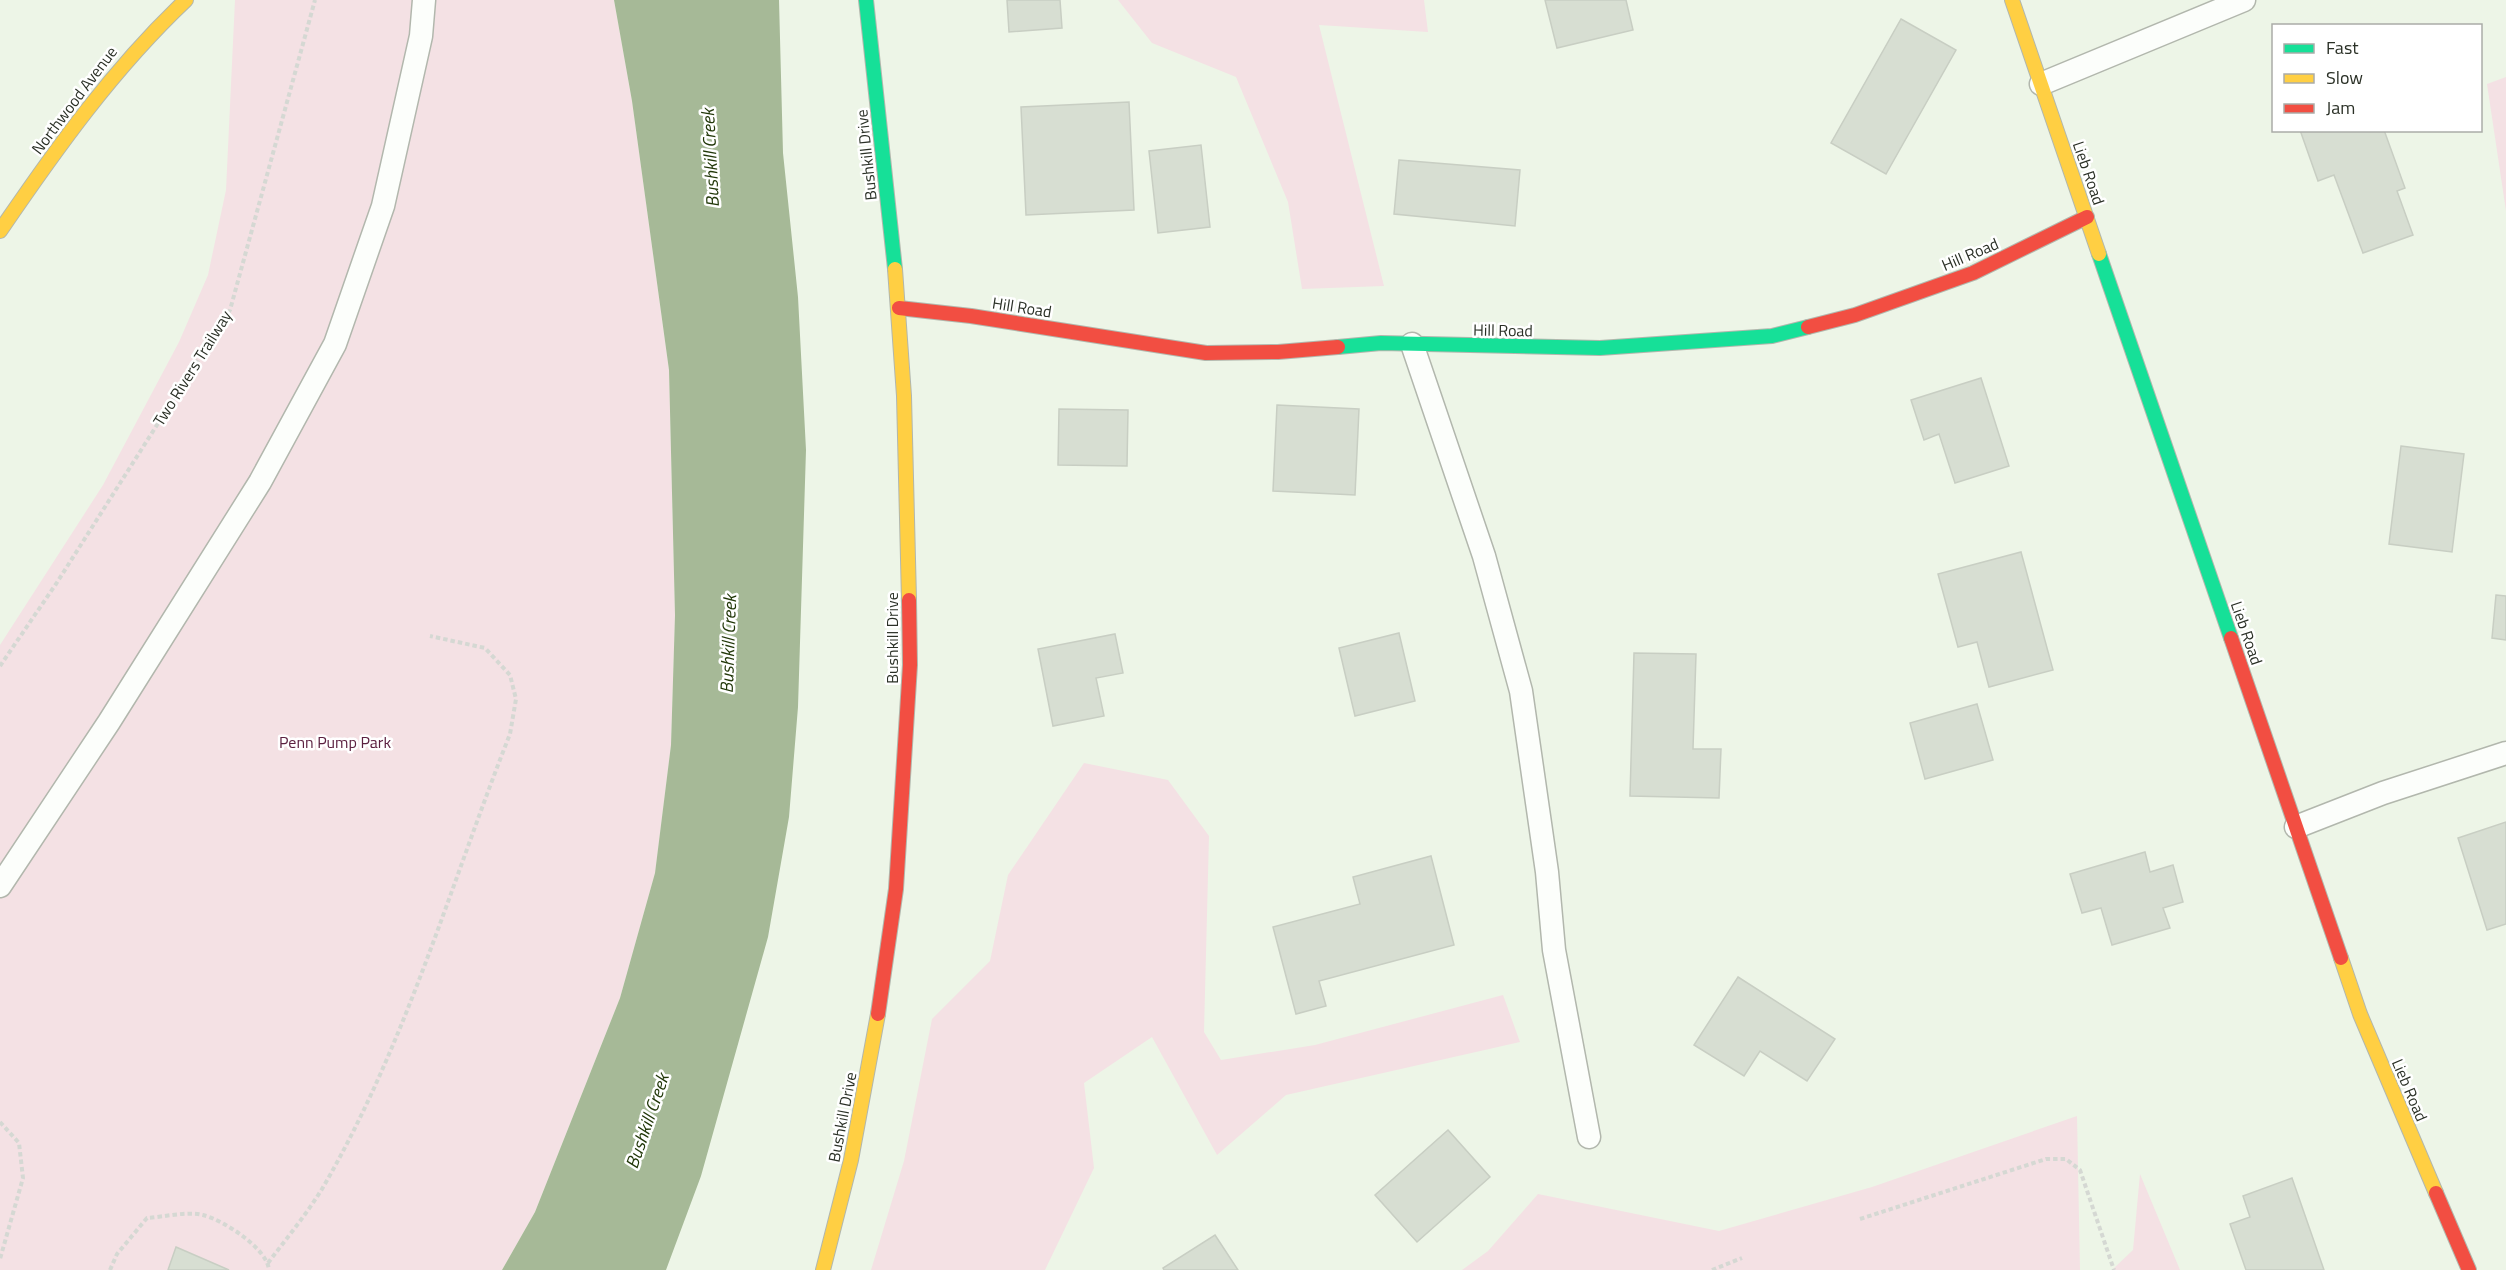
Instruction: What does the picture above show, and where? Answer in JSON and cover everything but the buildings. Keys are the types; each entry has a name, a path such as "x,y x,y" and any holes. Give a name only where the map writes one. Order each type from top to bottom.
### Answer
{"street":[{"name":"Northwood Avenue","path":"0,231 111,74 158,25 186,0"},
{"name":"Bushkill Drive","path":"823,1270 851,1160 886,968 896,889 910,665 904,396 899,308 866,0"},
{"name":"Lieb Road","path":"2012,0 2360,1014 2469,1270"},
{"name":"Hill Road","path":"899,308 971,316 1206,353 1278,352 1381,343 1600,348 1772,336 1855,315 1973,273 2087,217"}],"lane":[{"path":"158,25 163,0"},
{"path":"0,886 109,722 260,482 335,344 383,206 421,36 424,0"},
{"path":"2041,84 2244,0"},
{"path":"1412,344 1484,556 1521,691 1547,872 1554,950 1589,1137"},
{"path":"2296,827 2383,793 2506,753"}],"path":[{"name":"Two Rivers Trailway","path":"0,666 56,584 230,310 315,0"},
{"path":"268,1263 321,1190 374,1087 423,970 510,734 516,699 510,675 485,648 430,636"},
{"path":"0,1122 19,1143 23,1178 0,1259"},
{"path":"1860,1219 2046,1159 2066,1159 2080,1170 2114,1270"},
{"path":"110,1270 117,1254 147,1218 202,1214 241,1233 268,1263 269,1270"},
{"path":"1712,1270 1742,1258"}],"green space":[{"name":"Penn Pump Park","path":"235,0 614,0 632,101 669,370 675,615 671,745 655,873 620,998 535,1212 502,1270 0,1270 0,645 103,485 179,342 208,275 226,190"},
{"path":"1118,0 1424,0 1428,32 1319,25 1384,286 1302,289 1288,202 1236,77 1152,43"},
{"path":"2506,77 2506,211 2487,84"},
{"path":"1084,763 1168,780 1209,836 1204,1032 1221,1060 1315,1045 1503,995 1520,1042 1286,1095 1217,1155 1152,1037 1084,1083 1094,1168 1045,1270 871,1270 904,1161 932,1019 990,961 1008,875"},
{"path":"2077,1116 2080,1270 1462,1270 1488,1251 1538,1194 1719,1231 1872,1187"},
{"path":"2140,1174 2180,1270 2112,1270 2133,1250"}],"water":[{"name":"Bushkill Creek","path":"614,0 779,0 783,153 798,297 806,450 798,707 789,817 768,937 701,1176 666,1270 502,1270 535,1212 620,998 655,873 671,745 675,615 669,370 632,101"}],"traffic: fast":[{"path":"866,0 895,269"},
{"path":"2099,254 2231,638"},
{"path":"1338,347 1381,343 1600,348 1772,336 1808,327"}],"traffic: slow":[{"path":"0,231 64,140 110,82 159,26 186,0"},
{"path":"2012,0 2099,254"},
{"path":"895,269 904,396 909,600"},
{"path":"2341,958 2360,1014 2436,1193"},
{"path":"823,1270 851,1160 878,1014"}],"traffic: jam":[{"path":"1808,327 1855,315 1973,273 2087,217"},
{"path":"899,308 971,316 1206,353 1278,352 1338,347"},
{"path":"878,1014 896,889 910,665 909,600"},
{"path":"2231,638 2341,958"},
{"path":"2436,1193 2469,1270"}]}
